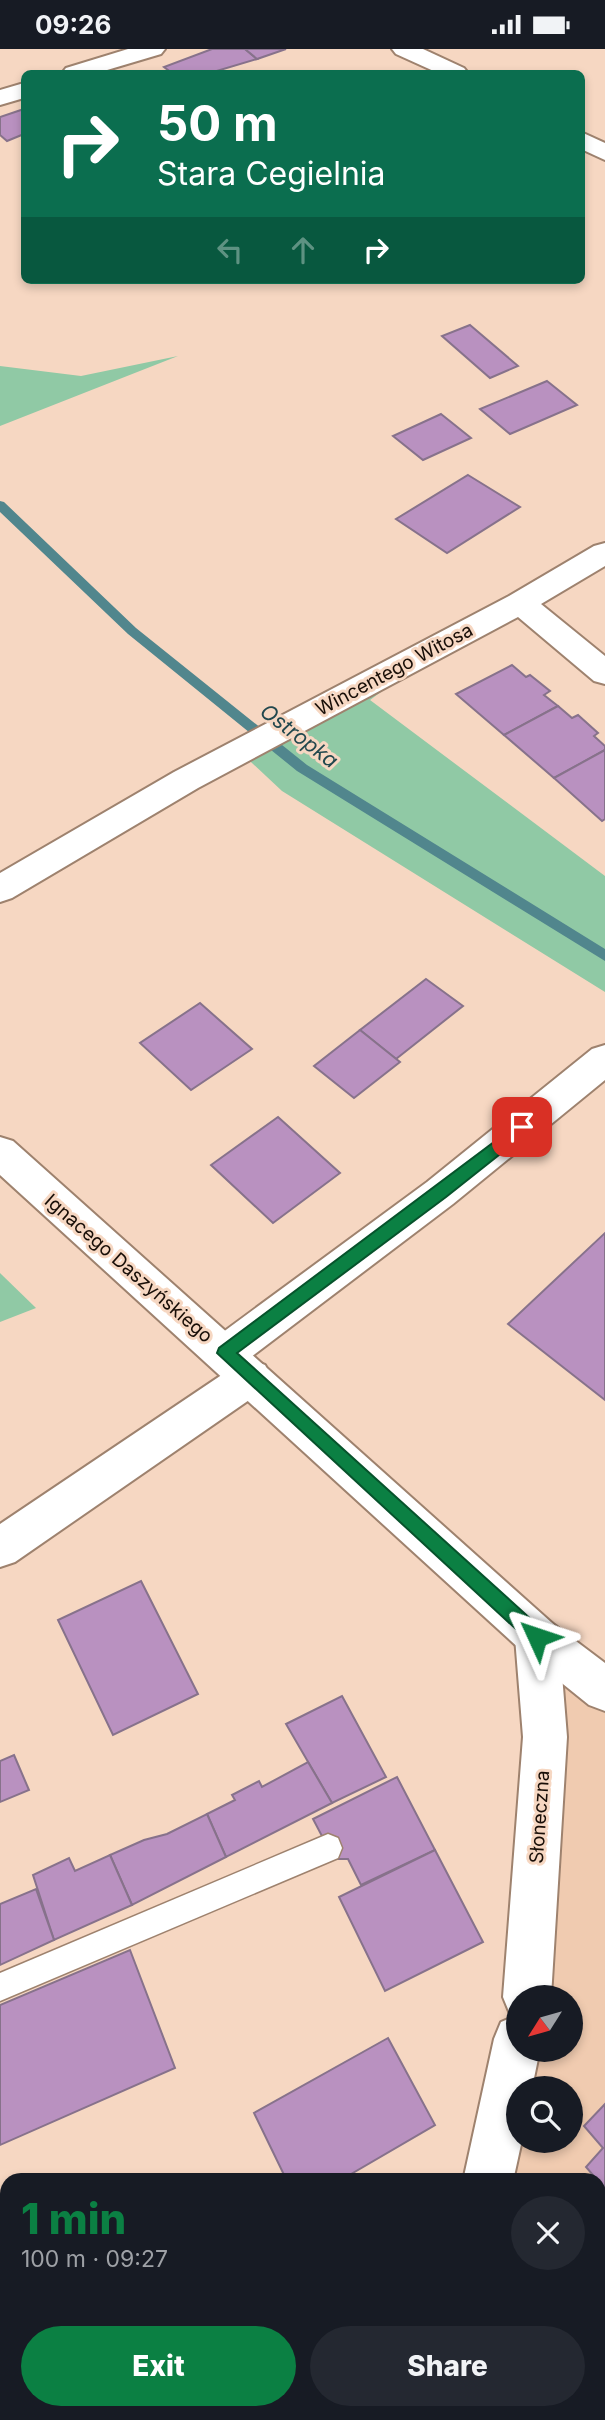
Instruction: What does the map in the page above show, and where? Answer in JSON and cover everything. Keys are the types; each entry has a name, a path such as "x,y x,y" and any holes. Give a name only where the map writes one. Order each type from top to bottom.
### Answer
{"street":[{"path":"84,70 153,49"},
{"path":"404,49 450,70"},
{"path":"0,98 21,91"},
{"path":"585,141 605,153"},
{"name":"Wincentego Witosa","path":"0,889 231,755 520,603 605,553"},
{"path":"520,603 605,673"},
{"path":"0,1548 238,1365 440,1193 605,1059"},
{"name":"Ignacego Daszyńskiego","path":"0,1152 103,1248 238,1365 537,1637 605,1690"},
{"name":"Słoneczna","path":"528,1985 545,1737 537,1637"},
{"path":"490,2173 513,2062"}],"lane":[{"path":"0,1987 328,1848"}],"shaded area":[{"path":"537,1637 605,1690 605,2173 490,2173 506,2101 506,2153 583,2153 583,2076 512,2076 515,2062 583,2062 583,1985 527,1985"}],"green space":[{"path":"178,356 0,426 0,366 81,376"},
{"path":"471,625 370,700 605,876 605,992 282,791 237,749"},
{"path":"0,1273 36,1308 0,1322"}],"building":[{"path":"212,49 245,49 257,59 220,70 168,70 164,67"},
{"path":"245,49 286,49 257,59"},
{"path":"21,110 21,135 7,141 0,135 0,117"},
{"path":"470,325 518,366 490,378 442,336"},
{"path":"547,381 577,405 510,434 480,409"},
{"path":"441,414 471,438 423,460 393,436"},
{"path":"468,475 520,507 447,553 396,519"},
{"path":"512,665 550,691 544,695 558,706 504,735 456,694"},
{"path":"558,706 572,718 578,715 598,733 594,736 605,746 605,750 554,778 504,735"},
{"path":"605,750 605,819 602,821 554,778"},
{"path":"426,979 463,1006 396,1059 360,1030"},
{"path":"200,1003 252,1049 191,1090 140,1043"},
{"path":"360,1030 400,1062 354,1098 314,1066"},
{"path":"278,1117 340,1173 273,1223 211,1165"},
{"path":"605,1233 605,1400 508,1324"},
{"path":"141,1581 198,1694 113,1735 58,1620"},
{"path":"342,1696 386,1777 332,1803 286,1724"},
{"path":"14,1755 29,1790 0,1802 0,1761"},
{"path":"308,1762 332,1803 226,1857 207,1814 235,1800 232,1795 259,1781 262,1787"},
{"path":"397,1777 435,1850 361,1885 348,1859 334,1859 313,1819"},
{"path":"207,1814 226,1857 132,1905 110,1855 144,1840 167,1834"},
{"path":"435,1850 483,1942 385,1991 339,1897"},
{"path":"110,1855 132,1905 54,1940 33,1875 69,1858 75,1871"},
{"path":"36,1889 54,1940 0,1965 0,1904"},
{"path":"130,1950 175,2068 0,2145 0,2005"},
{"path":"388,2038 435,2125 353,2173 283,2173 254,2113"},
{"path":"605,2104 605,2173 591,2173 586,2167 603,2148 584,2126"}],"waterway":[{"name":"Ostropka","path":"0,505 132,631 302,768 605,956"}],"route":[{"path":"522,1127 440,1193 225,1353 537,1637"}]}
